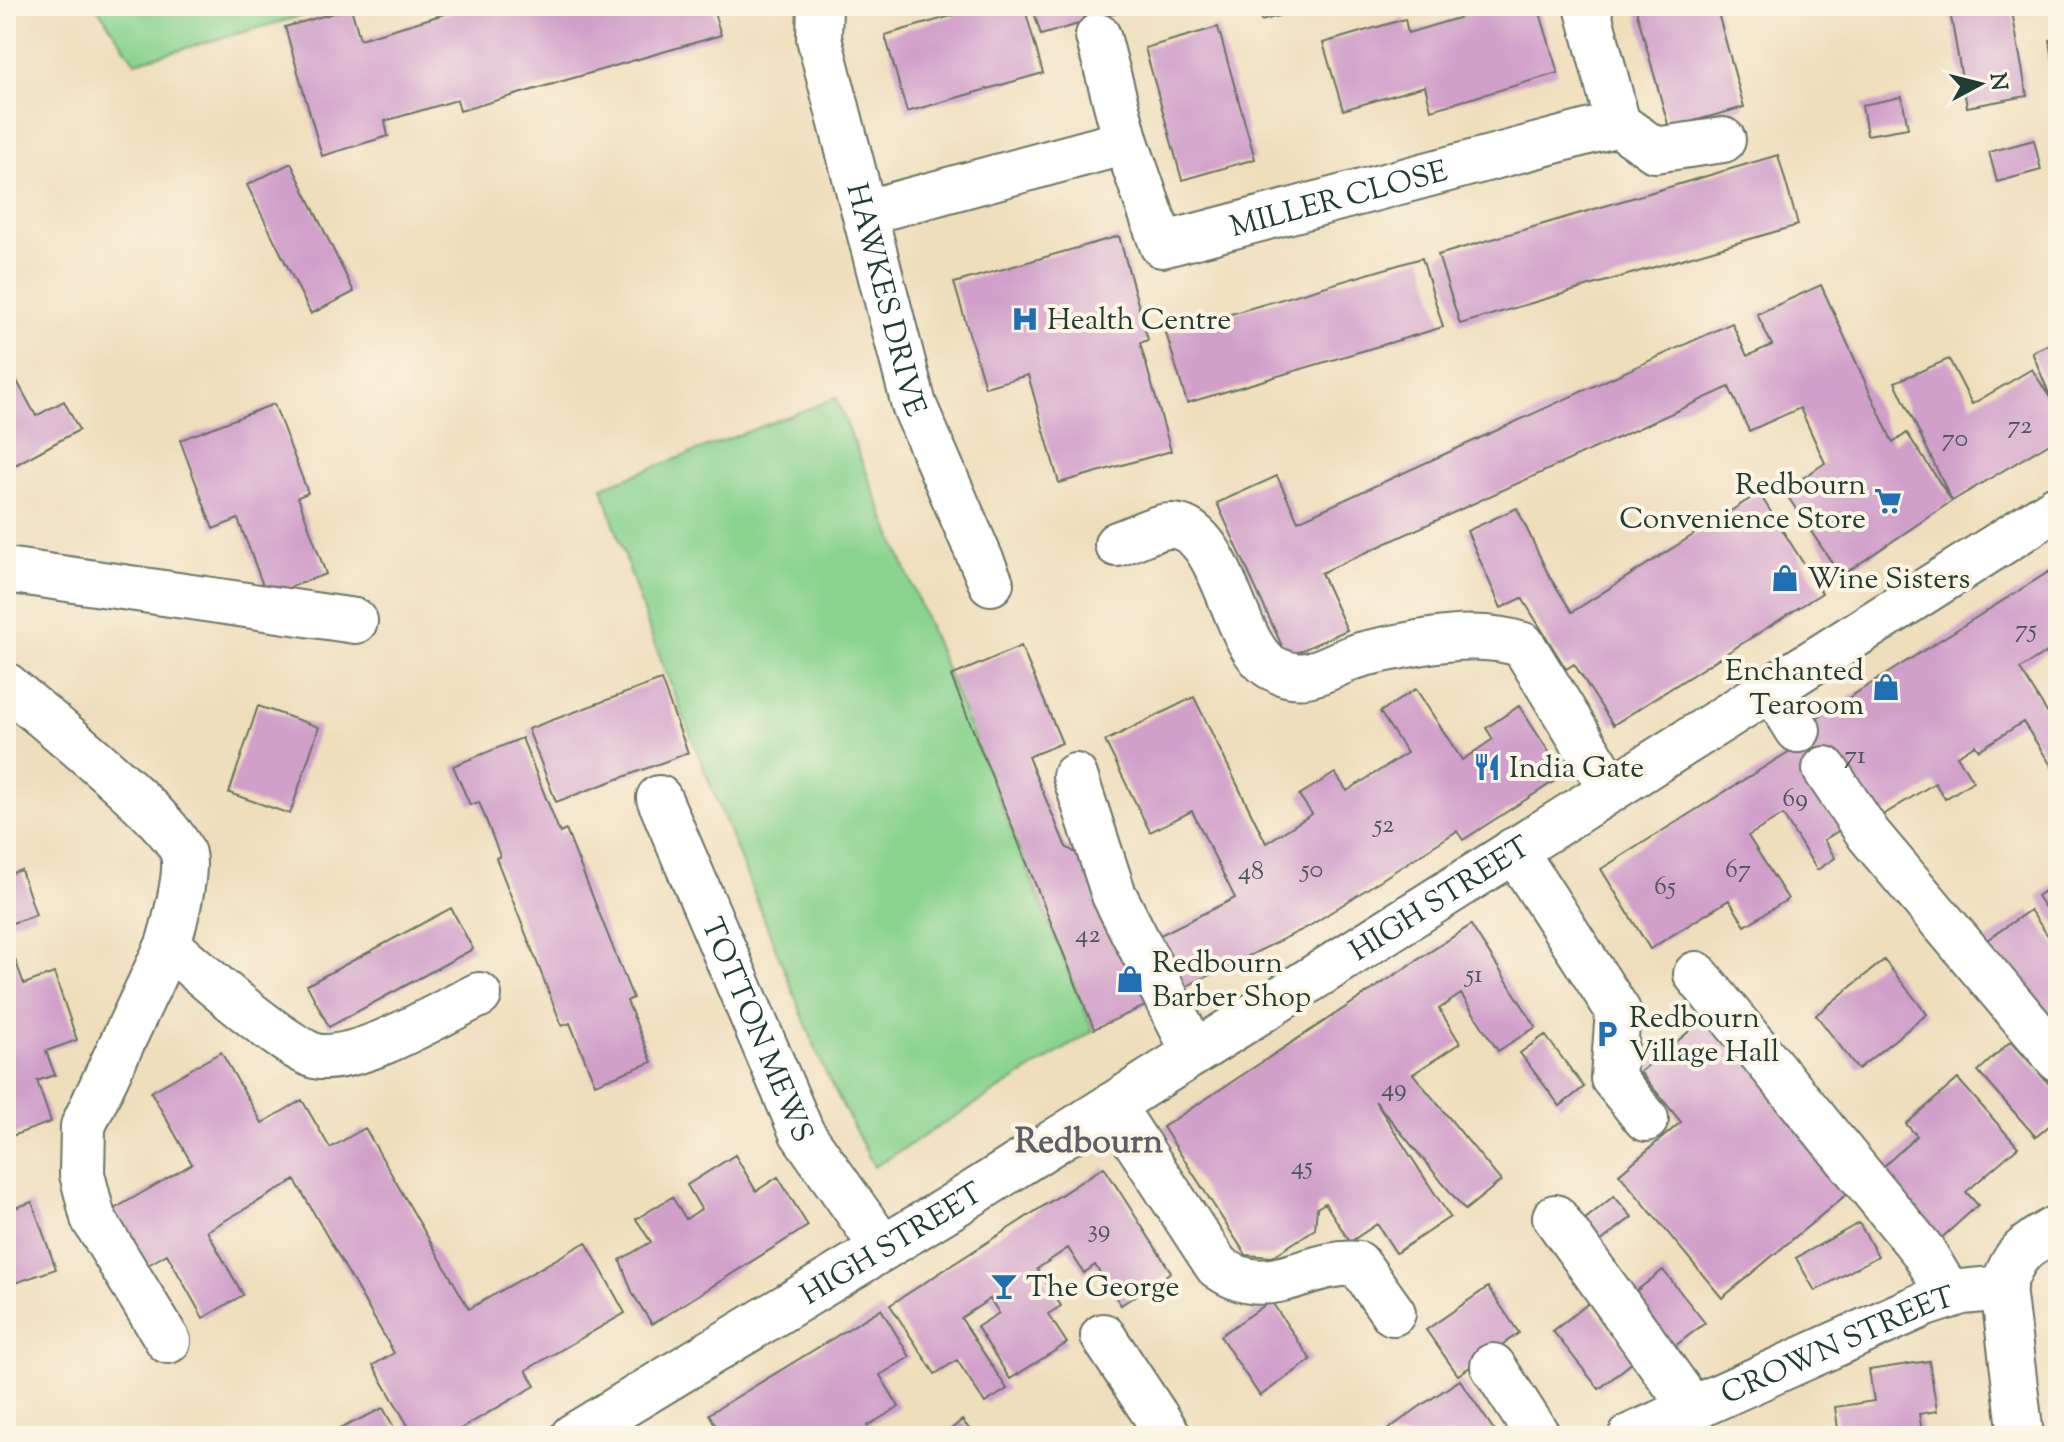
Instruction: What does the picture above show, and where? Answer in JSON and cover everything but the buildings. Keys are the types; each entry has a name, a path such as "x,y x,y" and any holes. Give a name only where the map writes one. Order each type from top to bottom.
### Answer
{"street":[{"name":"HAWKES DRIVE","path":"820,6 819,38 867,212 914,405 991,583"},
{"path":"1587,6 1618,124 1655,150 1723,140"},
{"name":"MILLER CLOSE","path":"1098,36 1126,142 1162,245 1618,124"},
{"path":"867,212 1126,142"},
{"name":"HIGH STREET","path":"587,1432 1112,1105 2058,507"},
{"path":"1117,544 1165,526 1188,532 1207,546 1252,649 1270,667 1294,675 1325,672 1364,653 1476,635 1523,645 1611,788"},
{"path":"6,570 355,621"},
{"path":"6,685 160,819 183,855 177,914 83,1126 82,1174 93,1218 168,1341"},
{"path":"1772,689 1798,730"},
{"path":"1825,769 1869,835 2058,1059"},
{"path":"1075,776 1114,895 1194,1052"},
{"name":"TOTTON MEWS","path":"659,798 802,1133 883,1248"},
{"path":"1514,850 1618,1011 1613,1078 1646,1119"},
{"path":"161,956 316,1057 343,1056 479,995"},
{"path":"1696,974 1923,1251 1950,1296"},
{"path":"1112,1105 1217,1266 1230,1275 1256,1283 1294,1279 1335,1262 1358,1264 1393,1313"},
{"path":"1555,1217 1692,1408"},
{"path":"2021,1436 2003,1288 2010,1264 2025,1246 2058,1227"},
{"name":"CROWN STREET","path":"1631,1436 1950,1296 2003,1288"},
{"path":"1103,1336 1169,1436"},
{"path":"1493,1366 1538,1436"}],"green space":[{"path":"96,6 337,6 135,62"},
{"path":"836,398 1093,1031 874,1167 823,1067 651,635 602,487"}],"place":[{"name":"Health Centre","path":"1025,319"},
{"name":"Redbourn Convenience Store","path":"1888,501"},
{"name":"Wine Sisters","path":"1785,578"},
{"name":"Enchanted Tearoom","path":"1886,687"},
{"name":"India Gate","path":"1487,767"},
{"name":"Redbourn Barber Shop","path":"1130,979"},
{"name":"Redbourn Village Hall","path":"1607,1034"},
{"name":"The George","path":"1004,1286"}],"district":[{"name":"Redbourn","path":"1089,1140"}]}
